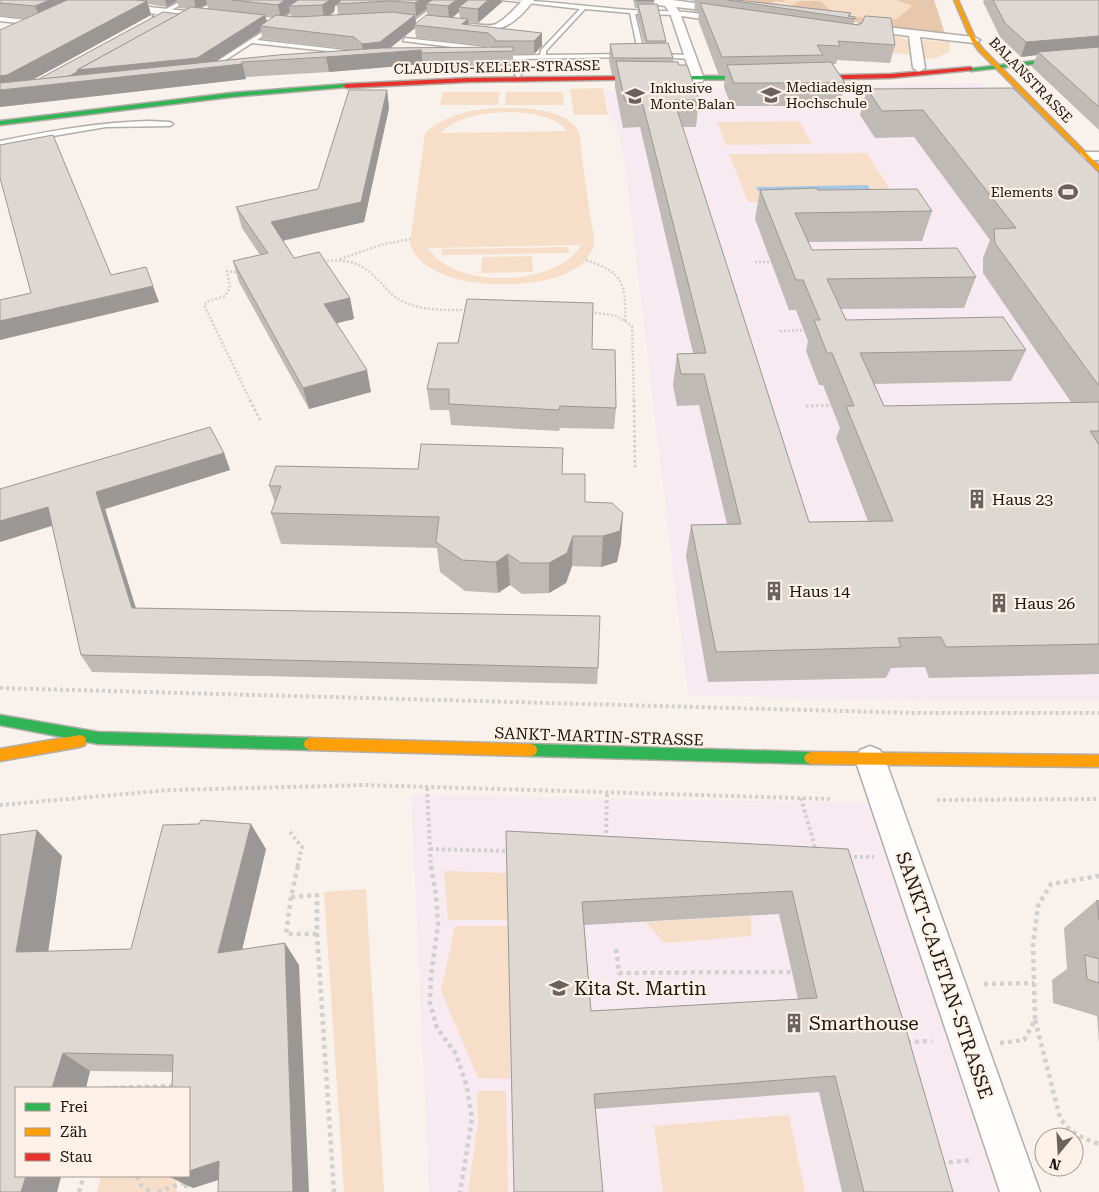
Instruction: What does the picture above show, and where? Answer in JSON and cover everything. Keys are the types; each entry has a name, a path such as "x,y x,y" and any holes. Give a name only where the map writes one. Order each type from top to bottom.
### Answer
{"main road":[{"name":"BALANSTRASSE","path":"956,0 974,40 992,63 1030,105 1092,156 1099,170"},
{"path":"1099,49 1065,50 992,63 922,74 841,81 794,75 919,68 992,63 1052,58 1099,55"},
{"name":"CLAUDIUS-KELLER-STRASSE","path":"0,116 322,82 440,76 775,76"},
{"name":"CLAUDIUS-KELLER-STRASSE","path":"0,123 322,87 448,81 698,76"},
{"name":"SANKT-MARTIN-STRASSE","path":"0,720 98,738 870,759 1099,761"},
{"name":"SANKT-MARTIN-STRASSE","path":"0,755 98,738"}],"street":[{"path":"57,0 165,11 189,17 226,18"},
{"path":"645,0 743,12"},
{"path":"449,26 494,29 502,27 527,1"},
{"path":"668,2 675,13 698,76"},
{"path":"260,22 298,25"},
{"path":"412,22 434,24"},
{"path":"855,28 974,40"},
{"path":"914,34 919,68"},
{"name":"SANKT-CAJETAN-STRASSE","path":"870,759 1020,1192"}],"lane":[{"path":"149,20 187,0"},
{"path":"189,17 221,0"},
{"path":"218,72 201,74 315,0"},
{"path":"412,22 445,0"},
{"path":"504,0 632,12 675,13 725,20"},
{"path":"543,57 543,51 583,8"},
{"path":"632,12 642,56"},
{"path":"0,19 42,24 28,31"},
{"path":"398,46 412,35"},
{"path":"405,40 488,50 494,57"},
{"path":"251,41 355,54 359,57"},
{"path":"484,57 691,57"},
{"path":"518,57 518,75"},
{"path":"0,143 106,126 170,124"}],"path":[{"path":"928,0 916,23 954,39"},
{"path":"320,261 340,259 374,246 397,240 411,239"},
{"path":"340,259 362,264 394,297 416,306 446,310 476,310"},
{"path":"586,260 607,267 619,275 625,287 625,321"},
{"path":"755,262 782,262"},
{"path":"242,274 228,271 230,288 225,296 209,301 204,305 261,422"},
{"path":"584,312 617,316 632,326 635,469"},
{"path":"780,331 804,330"},
{"path":"806,406 836,405"},
{"path":"0,688 916,713 1099,712"},
{"path":"0,805 170,790 365,785 832,799"},
{"path":"427,788 430,849 438,924 431,977 430,1003 437,1028 456,1054 468,1087 472,1118 460,1192"},
{"path":"606,843 607,792"},
{"path":"801,798 818,857"},
{"path":"937,800 1099,799"},
{"path":"290,832 302,847 291,897 286,934 317,934"},
{"path":"430,849 518,851"},
{"path":"846,857 905,858"},
{"path":"1099,876 1051,884 1038,906 1033,945 1035,1020 1060,1118 1067,1129 1080,1137 1099,1144"},
{"path":"291,897 317,896 317,934 334,1192"},
{"path":"616,949 619,973 792,972"},
{"path":"984,984 1034,983"},
{"path":"970,1046 1024,1040 1035,1020"},
{"path":"900,1043 932,1041"},
{"path":"142,1087 178,1086"},
{"path":"936,1163 972,1160"},
{"path":"80,1192 84,1177"},
{"path":"136,1177 140,1184 151,1192"},
{"path":"158,1192 186,1179 186,1192"}],"shaded area":[{"path":"747,0 934,0 945,34 742,7"},
{"path":"747,0 785,0 772,3 787,8 800,1 821,1 833,13 885,21 897,19 912,6 896,0 934,0 945,34 742,7"},
{"path":"892,36 909,41 911,55 893,53"},
{"path":"920,40 950,42 949,52 936,58 922,59"},
{"path":"980,83 1099,207 1099,700 805,699 688,695 625,165 617,123 612,120 604,91"},
{"path":"603,88 608,115 574,115 570,89"},
{"path":"443,92 500,92 498,105 440,105"},
{"path":"506,92 563,92 564,105 505,105"},
{"path":"514,108 545,111 564,118 579,131 594,245 584,262 568,273 546,280 519,284 490,284 463,280 438,272 420,260 410,243 425,133 441,122 458,114 485,109","holes":["511,112 534,114 549,118 567,131 441,133 456,122 473,116","581,245 569,259 551,269 529,275 505,278 482,277 459,271 441,262 428,248"]},
{"path":"799,121 812,144 726,145 717,122"},
{"path":"867,153 897,200 748,202 729,154"},
{"path":"568,247 569,253 442,255 442,249"},
{"path":"532,256 533,272 481,273 482,257"},
{"path":"411,795 872,803 1013,1192 429,1192"},
{"path":"444,871 507,873 510,920 448,920"},
{"path":"366,889 384,1192 344,1192 324,892"},
{"path":"751,916 751,936 664,943 646,922"},
{"path":"455,926 509,926 510,1079 478,1078 441,991"},
{"path":"477,1091 506,1091 508,1192 468,1192 478,1122"},
{"path":"789,1115 805,1192 663,1192 654,1126"},
{"path":"101,1177 176,1177 177,1192 97,1192"}],"water":[{"path":"868,185 870,189 758,191 756,187"}],"building":[{"path":"0,0 50,0 35,6 0,3"},
{"path":"67,0 147,1 7,75 0,76 0,30"},
{"path":"232,0 285,0 278,5"},
{"path":"298,0 330,0 322,5 289,6"},
{"path":"340,0 419,0 415,3 391,1 336,4"},
{"path":"432,0 456,0 448,6 426,4"},
{"path":"468,0 488,0 478,9 459,7"},
{"path":"654,0 654,1 636,1"},
{"path":"728,0 851,13 848,16 855,17 855,19"},
{"path":"993,0 1099,0 1099,36 1026,42 1005,23"},
{"path":"700,3 858,25 862,23 865,16 891,18 895,45 838,41 840,46 817,45 823,55 722,57"},
{"path":"638,4 657,4 666,41 647,41"},
{"path":"191,7 265,15 197,58 77,70"},
{"path":"163,12 179,14 69,76 37,80"},
{"path":"392,12 415,15 380,42 362,44 354,37 260,26 276,15 296,17"},
{"path":"426,15 468,19 462,24 542,33 534,41 495,41 488,33 414,25"},
{"path":"668,43 673,58 613,58 610,44"},
{"path":"513,47 513,51 422,53 421,50 242,62 242,64 0,90 0,83 278,55 382,48"},
{"path":"1099,47 1099,107 1038,52"},
{"path":"616,61 678,62 679,65 687,65 699,100 674,100 809,522 893,521 846,406 854,406 832,353 827,353 814,320 820,320 803,280 796,280 760,190 817,188 818,190 917,189 932,211 795,213 812,250 957,248 976,277 827,279 846,320 1003,317 1026,350 860,353 884,406 1099,402 1099,431 1090,431 1099,445 1099,644 946,647 941,637 898,638 901,647 716,652 691,525 741,524 704,374 681,374 677,354 706,353 642,101 625,101"},
{"path":"831,62 845,83 734,83 727,65"},
{"path":"1013,88 1099,173 1099,386 995,243 994,229 1016,228 923,110 882,111 867,89"},
{"path":"349,90 387,90 361,202 271,222 294,258 319,252 350,298 324,304 367,370 303,388 233,261 268,253 236,207 318,189"},
{"path":"53,135 111,275 146,267 153,286 0,321 0,300 31,293 0,178 0,145"},
{"path":"467,299 593,303 592,349 615,350 616,408 560,406 559,410 449,404 449,389 427,389 438,343 458,343"},
{"path":"210,427 224,453 96,492 132,608 600,616 598,668 81,655 48,507 0,521 0,489"},
{"path":"421,444 563,448 562,474 585,474 585,502 612,503 623,513 620,531 603,536 573,536 567,553 549,563 521,563 508,554 496,562 462,560 436,542 439,517 271,513 281,486 269,486 276,466 418,469"},
{"path":"201,820 251,824 218,953 285,943 293,1192 218,1192 219,1161 190,1171 190,1087 172,1087 173,1055 63,1053 52,1087 15,1087 15,1177 26,1177 21,1192 0,1192 0,835 37,830 16,952 131,949 163,825 199,824"},
{"name":"Smarthouse","path":"506,831 848,849 905,1026 953,1192 864,1192 835,1076 594,1094 603,1192 514,1192","holes":["792,891 817,998 591,1011 582,902"]},
{"path":"1097,900 1099,901 1099,920"},
{"path":"1085,955 1099,959 1099,983 1087,979"}],"traffic: fast":[{"path":"971,69 1099,55"},
{"path":"659,78 761,78"},
{"path":"0,123 231,95 346,86"},
{"path":"0,720 98,738 310,744"},
{"path":"531,750 811,758"}],"traffic: slow":[{"path":"956,0 974,40 981,50 1099,170"},
{"path":"0,755 80,741"},
{"path":"310,744 531,750"},
{"path":"811,758 1099,761"}],"traffic: jam":[{"path":"804,78 891,76 971,69"},
{"path":"346,86 468,80 659,78"}],"place":[{"name":"Mediadesign Hochschule","path":"771,95"},
{"name":"Inklusive Monte Balan","path":"635,96"},
{"name":"Elements","path":"1068,192"},
{"name":"Haus 23","path":"977,499"},
{"name":"Haus 14","path":"774,591"},
{"name":"Haus 26","path":"999,603"},
{"name":"Kita St. Martin","path":"559,988"},
{"name":"Smarthouse","path":"794,1023"}]}
